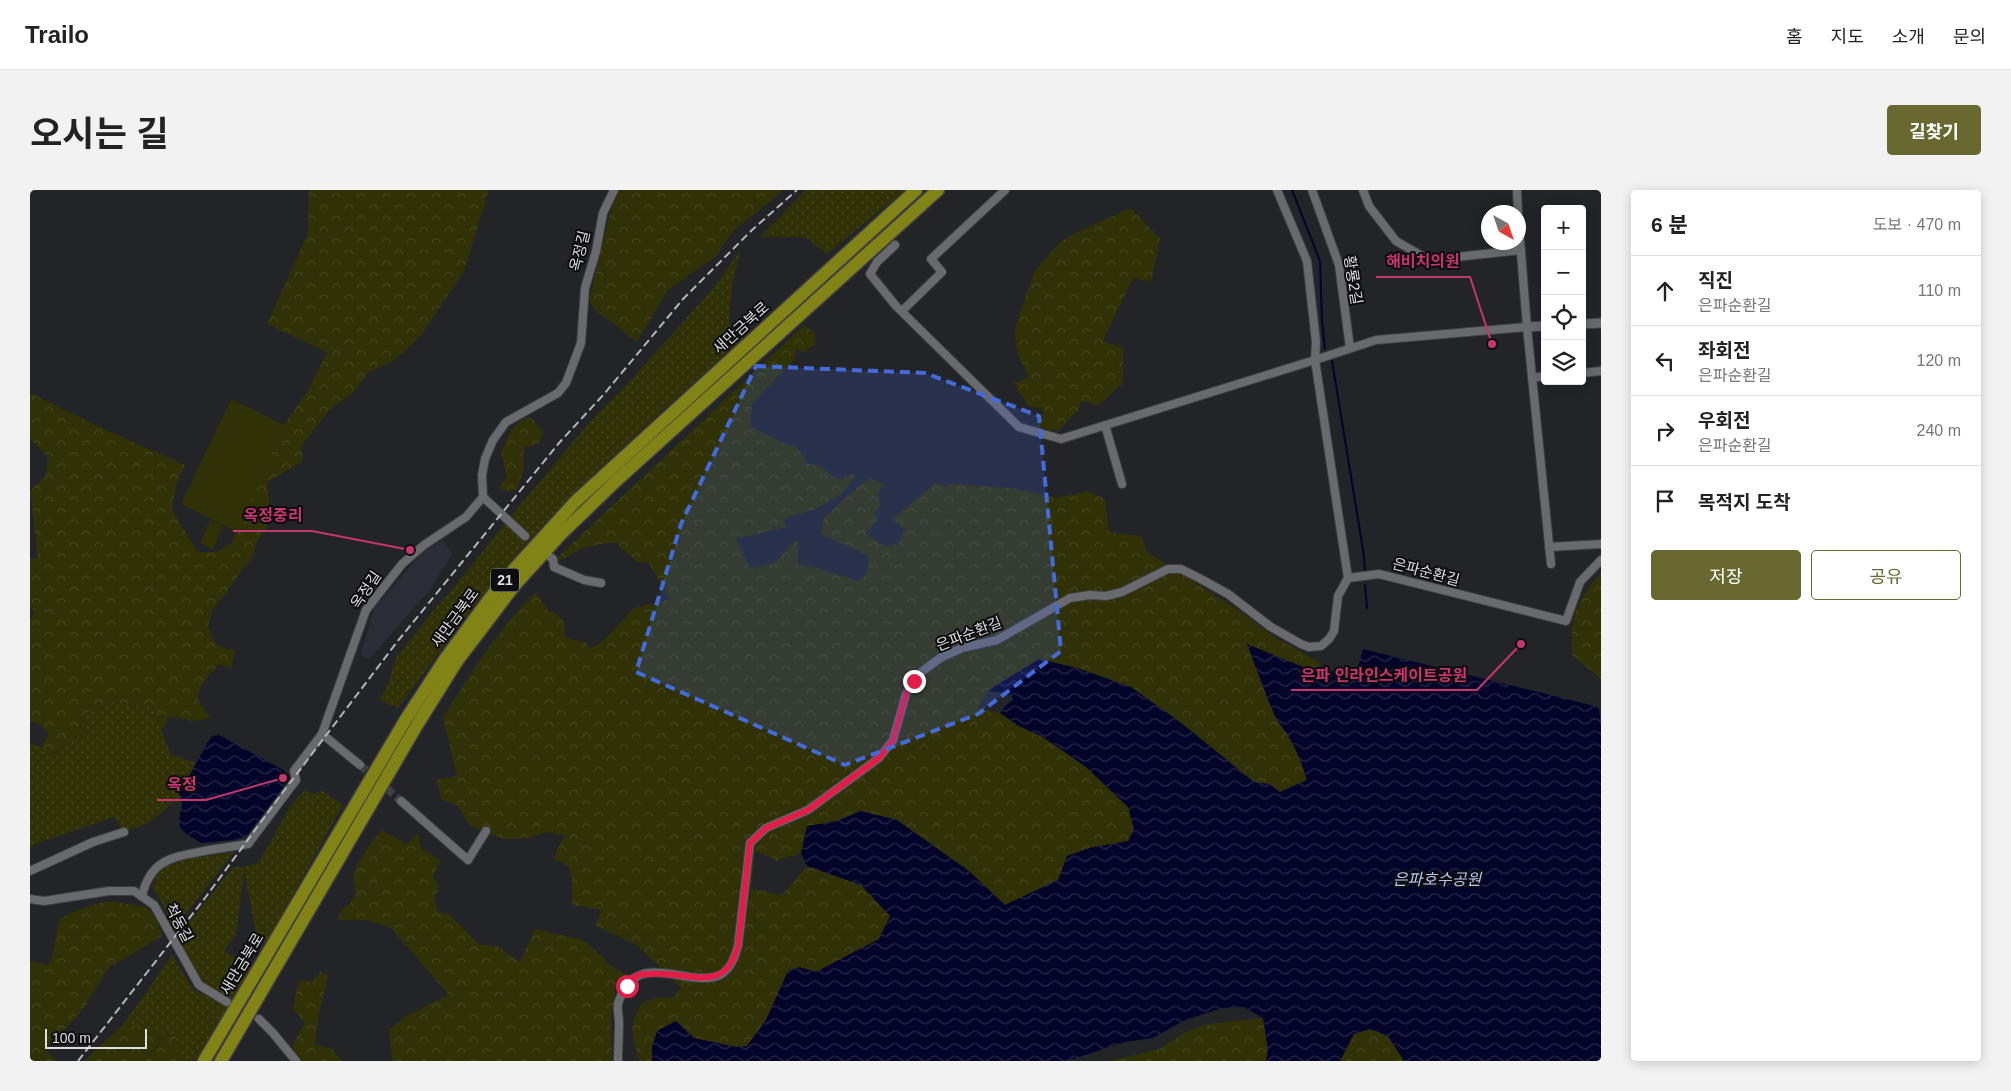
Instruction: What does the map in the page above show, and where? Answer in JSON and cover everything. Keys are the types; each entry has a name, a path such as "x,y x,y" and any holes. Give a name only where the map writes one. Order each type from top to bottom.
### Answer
{"highway":[{"name":"새만금북로","path":"231,1006 406,719 445,659 499,586 575,502 916,190"},
{"name":"21","path":"890,242 910,216 938,190"},
{"name":"새만금북로","path":"221,1061 417,725 457,661 514,586 560,535 616,481 890,242"},
{"name":"21","path":"204,1061 225,1026 231,1006"}],"street":[{"name":"옥정길","path":"142,896 145,881 158,866 170,858 187,853 248,844 296,780 294,771 322,734 323,725 343,680 366,610 402,564 424,545 466,517 483,497 482,476 485,459 493,440 506,422 558,393 566,383 581,343 585,288 596,251 603,213 614,190"},
{"path":"902,311 942,272 931,259 1005,190"},
{"path":"1277,190 1307,261 1316,342 1315,360 1348,578"},
{"name":"황룡2길","path":"1312,190 1339,265 1350,348"},
{"path":"1363,190 1369,206 1396,241 1429,260 1520,250 1551,564"},
{"path":"1517,190 1518,205"},
{"path":"890,242 870,274 902,311 1019,427 1061,439 1376,340 1541,326"},
{"path":"1586,324 1601,323"},
{"path":"1586,373 1601,371"},
{"path":"1532,378 1541,377"},
{"path":"1105,425 1122,484"},
{"path":"483,497 525,536"},
{"path":"1549,547 1601,544"},
{"path":"550,557 553,559 554,568 584,580 602,583"},
{"name":"은파순환길","path":"618,1061 618,1003 627,986 638,975 664,972 696,978 712,977 721,974 729,967 738,946 750,843 766,828 808,810 879,758 893,740 906,694 920,673 940,658 962,648 996,640 1070,598 1090,595 1106,596 1122,592 1168,568 1180,569 1228,594 1272,627 1309,647 1321,646 1334,631 1338,596 1348,578 1379,574 1566,621 1580,582 1601,560"},
{"path":"322,734 360,765"},
{"path":"401,801 468,860 486,831"},
{"path":"30,872 93,842 124,832"},
{"path":"30,899 47,900 109,891 134,891 142,896"},
{"name":"척동길","path":"142,896 154,905 199,985 231,1006"},
{"path":"259,1019 296,1061"}],"highlighted area":[{"path":"756,366 925,373 1039,416 1061,651 978,714 845,765 636,672 681,524"}],"shaded area":[{"path":"443,540 453,553 429,591 369,659 361,654 374,608 422,553"}],"green space":[{"path":"309,190 489,190 464,271 419,338 393,361 368,373 354,392 331,408 301,446 303,461 267,482 271,520 257,542 253,556 212,611 208,627 216,645 235,651 231,668 219,664 202,684 197,698 210,718 191,721 169,716 161,731 152,707 114,702 86,713 87,731 51,756 41,747 49,734 38,723 30,722 30,619 35,613 30,607 30,559 38,558 30,491 46,475 48,457 30,439 30,393 108,431 185,465 176,484 172,511 198,552 217,552 232,543 284,425 307,392 327,352 267,324 308,233"},
{"path":"620,190 784,190 732,232 716,256 668,290 637,342 595,310 589,301 612,205"},
{"path":"806,190 905,190 827,254 805,237 760,237"},
{"path":"1131,208 1160,239 1151,282 1133,278 1103,341 1123,348 1123,383 1099,405 1081,401 1080,408 1058,431 1037,427 1044,409 1028,406 1014,383 1029,377 1018,355 1015,334 1017,321 1035,271 1060,242 1083,229"},
{"path":"741,250 732,283 729,322 741,340 612,458 537,532 482,596 398,708 379,700 388,685 395,659 438,605 589,423 632,379 714,287"},
{"path":"804,325 815,334 815,345 803,352 796,348 794,360 752,403 750,426 787,445 797,447 807,464 816,465 838,479 857,473 842,494 815,509 783,519 786,527 736,539 750,568 775,563 795,540 798,542 798,565 813,567 858,581 861,579 868,570 867,555 820,534 824,518 868,478 884,484 878,494 881,505 874,514 878,520 865,533 884,546 898,545 904,529 893,519 935,483 946,487 949,484 1012,488 1057,498 1088,491 1105,499 1109,532 1141,536 1147,552 1241,612 1271,635 1319,662 1319,673 1247,645 1277,720 1289,735 1307,780 1280,792 1269,784 1254,782 1180,722 1131,687 1077,668 1040,659 994,686 986,693 978,709 1000,713 1019,726 1043,737 1086,767 1128,807 1134,829 1128,841 1051,884 1005,905 969,871 897,820 859,811 837,821 807,827 801,853 777,861 755,850 751,889 782,895 807,866 861,885 890,916 879,939 816,972 805,968 789,969 766,1020 747,1046 736,1047 694,1038 652,1047 652,1061 640,1061 632,1031 635,1018 642,1003 656,998 672,998 681,988 637,945 595,925 602,910 572,905 572,880 569,866 553,859 564,836 547,832 528,838 504,839 469,825 458,806 442,800 436,780 457,776 443,718 497,636 536,592 548,611 556,614 564,621 565,637 586,643 590,649 604,640 634,608 670,599 648,562 638,563 615,542 585,547 557,562 558,557"},
{"path":"231,399 284,425 237,532 181,504"},
{"path":"530,417 544,432 539,443 524,448 523,471 517,489 509,492 498,488 507,477 501,452 511,430 520,421"},
{"path":"210,520 223,526 213,549 200,543"},
{"path":"1601,573 1601,679 1572,655 1572,624 1579,604 1587,590"},
{"path":"114,702 152,707 171,755 196,763 179,794 182,804 174,801 157,817 139,827 123,830 114,817 36,844 30,848 30,743 41,747 51,756 87,731 86,713"},
{"path":"304,790 314,794 321,790 343,805 266,943 257,938 244,870 236,935 224,951 251,968 231,1002 201,982 177,938 233,867 244,867 259,862 290,807"},
{"path":"381,830 406,844 418,833 421,848 440,860 433,876 439,888 434,900 438,912 449,914 480,945 497,946 520,962 535,929 583,940 603,957 606,963 627,975 616,983 611,1018 612,1061 392,1061 389,1030 406,1016 449,995 390,927 366,920 338,920 342,908 349,905 356,892 353,875 362,856"},
{"path":"234,852 174,929 152,886 162,867 177,860"},
{"path":"108,901 147,907 157,921 162,936 108,968 82,1011 45,1049 57,1061 30,1061 30,961 48,965 53,953 60,918 80,909"},
{"path":"172,955 193,989 228,1007 195,1061 179,1061 125,1022"},
{"path":"320,972 328,975 319,1015 315,1045 331,1048 342,1061 302,1061 292,1047 305,1022 293,1009 299,980 313,982"},
{"path":"1263,1018 1268,1050 1266,1061 1108,1061 1160,1049 1186,1032 1207,1024"},
{"path":"125,1022 178,1037 179,1061 84,1061"},
{"path":"1370,1029 1388,1036 1404,1061 1340,1061 1354,1034"}],"water":[{"name":"은파호수공원","path":"1247,644 1318,673 1325,667 1354,682 1363,649 1599,707 1601,729 1601,1061 1404,1061 1388,1036 1370,1029 1354,1034 1340,1061 1266,1061 1268,1050 1263,1018 1244,1007 1222,1008 1185,1020 1153,1038 1125,1042 1067,1061 652,1061 652,1047 657,1031 676,1021 694,1038 736,1047 747,1046 766,1020 788,971 799,967 816,972 879,939 890,916 861,885 807,866 801,853 807,826 837,821 861,811 897,820 969,871 1005,905 1058,880 1067,856 1089,848 1128,841 1134,829 1128,807 1086,767 1043,737 1019,726 1000,713 1014,699 1007,693 988,691 1039,659 1077,668 1131,687 1180,722 1254,782 1269,784 1280,792 1307,780 1300,759 1270,705"},
{"path":"219,735 285,771 284,786 247,836 232,840 201,843 185,833 180,827 179,820 182,804 179,794 212,736"}],"waterway":[{"path":"1292,190 1320,261 1325,349"},
{"path":"1332,361 1364,556 1365,573"},
{"path":"1365,585 1367,608"}],"tunnel":[{"path":"360,765 401,801"}],"railway":[{"path":"78,1061 205,898 397,642 559,443 605,393 683,299 752,230 797,190"}],"place":[{"name":"해비치의원","path":"1492,344"},
{"name":"옥정중리","path":"410,550"},
{"name":"은파 인라인스케이트공원","path":"1521,644"},
{"name":"옥정","path":"283,778"}],"route":[{"path":"627,986 638,975 664,972 696,978 712,977 721,974 729,967 738,946 750,843 766,828 808,810 849,782 879,758 893,740 906,694 914,681"}]}
